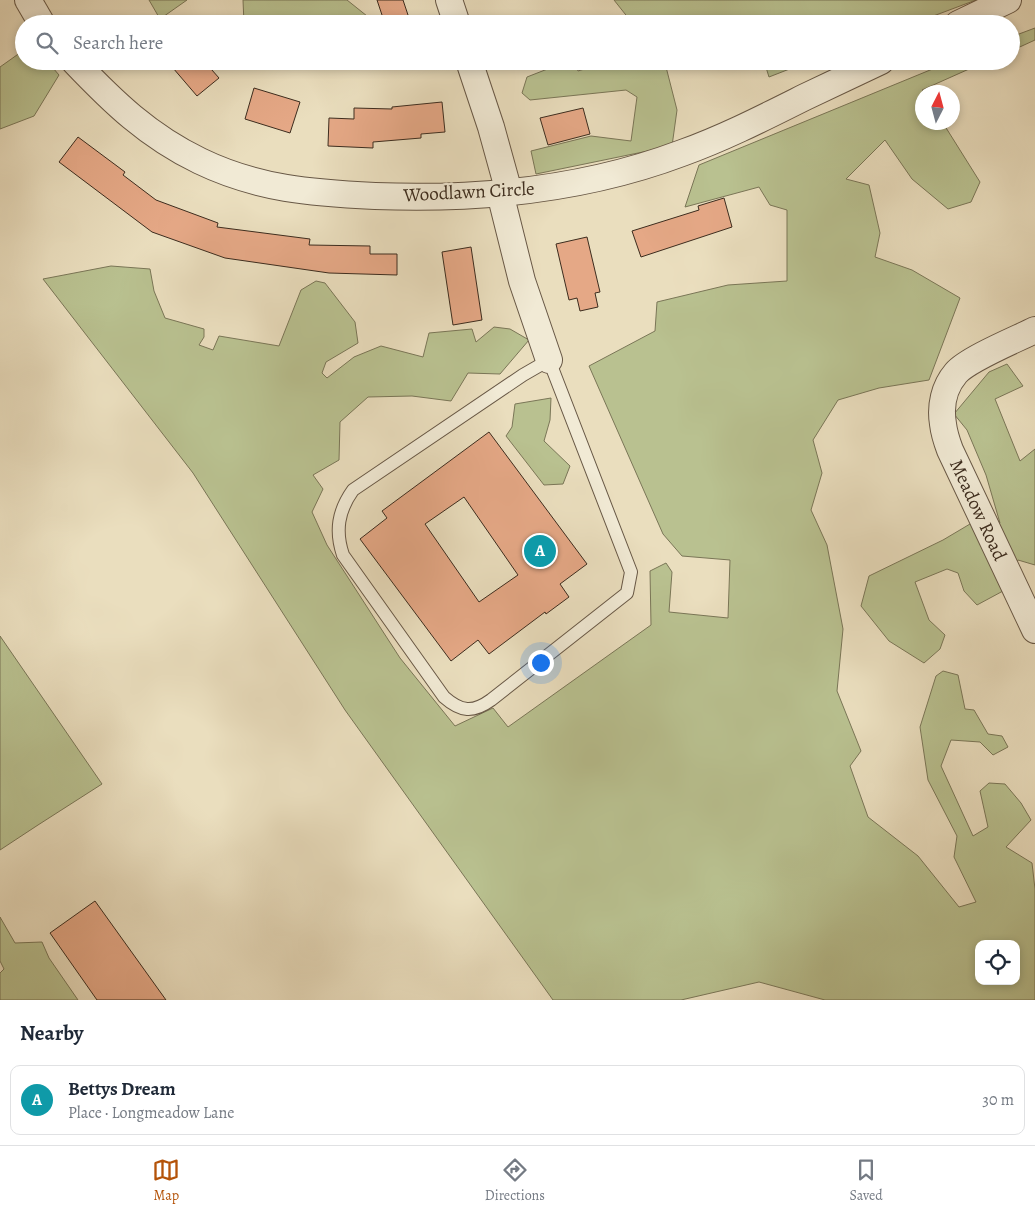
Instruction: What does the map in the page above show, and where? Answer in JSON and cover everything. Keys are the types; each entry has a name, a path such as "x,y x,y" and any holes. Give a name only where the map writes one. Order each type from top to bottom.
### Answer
{"street":[{"path":"28,0 37,15"},
{"path":"449,0 454,15"},
{"path":"977,15 1008,0"},
{"name":"Woodlawn Circle","path":"83,70 140,124 168,144 202,162 243,179 284,189 334,194 446,196 504,193 546,188 590,180 638,168 681,154 759,120 862,70"},
{"path":"472,70 491,127 522,281 548,360"},
{"name":"Meadow Road","path":"1035,330 958,371 947,386 942,403 942,423 950,450 1035,630"}],"lane":[{"path":"548,360 631,572 627,593 491,700 482,706 470,710 454,706 444,697 343,555 338,542 340,513 345,500 353,490 548,360"}],"green space":[{"path":"149,0 187,0 166,15 158,15"},
{"path":"243,0 347,0 366,15 244,15"},
{"path":"614,0 976,0 936,15 626,15"},
{"path":"1035,28 1035,40 1020,47 1020,34"},
{"path":"15,56 15,70 55,70 59,75 34,116 0,129 0,67"},
{"path":"545,70 667,70 677,110 672,146 536,174 531,151 591,136 631,141 637,97 626,90 530,100 522,93 527,77"},
{"path":"767,70 787,70 769,77"},
{"path":"930,70 967,70 933,85 915,85 915,130 947,130 980,182 971,202 948,209 912,179 885,140 846,179 869,185 880,233 875,257 912,270 960,298 929,380 879,388 838,400 813,440 822,473 811,510 827,545 843,629 837,691 861,751 850,766 868,817 918,856 959,907 976,902 954,857 957,836 928,780 920,727 936,676 943,671 958,675 965,709 974,710 988,734 1002,736 1008,747 993,755 980,742 951,740 941,766 973,836 988,827 980,791 989,783 1005,784 1021,803 1031,820 1006,847 1032,863 1035,889 1035,1000 825,1000 759,982 681,1000 553,1000 345,710 193,473 43,279 111,266 150,269 154,291 165,318 204,329 204,337 199,345 213,350 219,336 279,346 301,290 316,281 325,283 355,322 358,343 326,362 322,373 327,378 354,357 381,346 423,357 429,333 472,329 476,342 494,327 510,329 529,340 500,374 468,373 451,401 412,396 368,397 340,422 339,460 313,475 323,489 312,512 327,545 400,658 455,726 493,708 508,727 651,625 650,571 666,563 672,572 669,612 728,618 730,560 682,556 663,534 589,366 655,331 657,302 728,285 787,281 787,210 770,205 759,187 685,207 699,165"},
{"path":"1007,364 1023,386 995,399 1020,461 1035,449 1035,565 1018,560 1003,591 977,605 964,591 958,573 947,569 915,582 929,620 945,635 940,649 924,663 889,641 861,606 869,576 943,540 970,524 1000,523 986,475 967,430 954,414 989,372"},
{"path":"551,398 550,420 544,441 570,466 563,484 544,485 506,436 512,427 515,404"},
{"path":"0,636 102,784 0,850"},
{"path":"0,917 15,943 42,942 49,958 78,1000 0,1000 0,973 4,969 0,961"}],"building":[{"path":"377,0 403,0 408,15 382,15"},
{"path":"175,70 212,70 219,78 197,96"},
{"path":"254,88 300,102 290,133 245,119"},
{"path":"442,102 445,132 421,134 421,138 373,142 373,148 328,146 329,118 354,119 354,108 392,109 392,107"},
{"path":"583,108 590,134 548,145 540,118"},
{"path":"78,137 125,172 123,175 156,200 218,223 217,227 310,239 309,245 370,246 370,254 397,254 397,275 329,273 225,258 152,232 59,162"},
{"path":"724,198 732,227 641,257 632,231 699,210 698,206"},
{"path":"587,237 600,292 595,293 598,307 580,311 577,298 569,300 556,244"},
{"path":"471,247 482,320 453,325 442,252"},
{"path":"489,432 587,564 560,584 569,597 546,614 545,612 489,654 478,640 451,661 360,539 387,518 382,511","holes":["464,497 518,575 479,602 425,524"]},
{"path":"95,901 166,1000 97,1000 50,933"}],"place":[{"name":"Bettys Dream","path":"540,551"}]}
